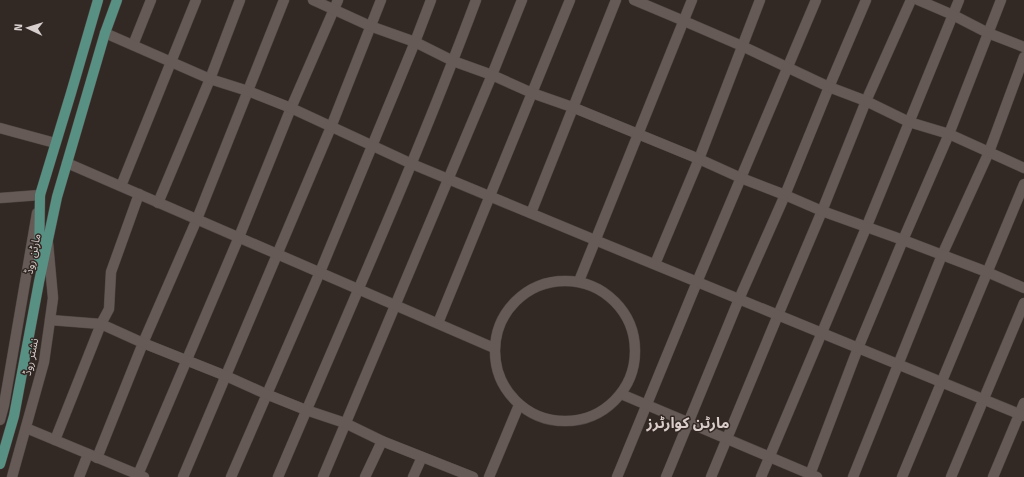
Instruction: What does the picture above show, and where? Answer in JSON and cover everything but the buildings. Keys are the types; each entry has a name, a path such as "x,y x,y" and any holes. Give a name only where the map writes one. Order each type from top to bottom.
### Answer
{"main road":[{"name":"مارٹن روڈ","path":"39,282 40,195 98,0"},
{"name":"مارٹن روڈ","path":"39,282 57,197 105,33 117,0"},
{"name":"نشتر روڈ","path":"0,464 14,416 39,282"}],"street":[{"path":"133,45 151,0"},
{"path":"120,186 196,0"},
{"path":"158,203 210,79 240,0"},
{"path":"79,477 93,456 197,219 284,0"},
{"path":"313,0 370,26 415,42 453,61 492,75 532,93 572,107 822,211 987,272 1024,288"},
{"path":"26,428 140,476 186,360 239,237 290,108 338,0"},
{"path":"183,477 278,254 381,0"},
{"path":"231,477 320,272 415,42 430,0"},
{"path":"278,477 412,164 476,0"},
{"path":"323,477 522,0"},
{"path":"438,324 570,0"},
{"path":"531,213 572,107 616,0"},
{"path":"634,0 742,46 829,87 866,101 909,122 949,134 1024,168"},
{"path":"579,281 692,0"},
{"path":"655,264 699,159 760,0"},
{"path":"618,477 697,282 816,0"},
{"path":"666,477 739,299 785,195 866,0"},
{"path":"711,477 822,211 866,101 911,0"},
{"path":"918,0 953,15 988,33 1024,47"},
{"path":"761,477 866,228 959,0"},
{"path":"621,394 812,476 858,348 949,134 1001,0"},
{"path":"105,33 210,79 248,91 290,108 490,198 531,213 1022,416"},
{"path":"853,477 942,255 989,152 1024,57"},
{"path":"0,128 55,143"},
{"path":"68,163 494,348"},
{"path":"902,477 1024,184"},
{"path":"55,440 100,324 109,309 111,272 139,194"},
{"path":"0,198 40,195"},
{"name":"نشتر روڈ","path":"0,420 4,405 40,195"},
{"name":"نشتر روڈ","path":"12,477 44,362 53,298 48,239"},
{"path":"554,281 579,281 601,290 619,305 631,326 635,350 632,373 621,394 604,410 583,419 561,422 539,417 519,405 505,389 497,369 494,348 500,324 513,303 532,288 554,281"},
{"path":"951,477 1024,303"},
{"path":"50,320 100,324 266,394 306,410 345,423 382,441 473,477"},
{"path":"993,477 1022,416 1024,403"},
{"path":"489,477 519,405"},
{"path":"365,477 382,441"},
{"path":"413,477 422,457"}],"district":[{"name":"مارٹن کوارٹرز","path":"688,423"}]}
